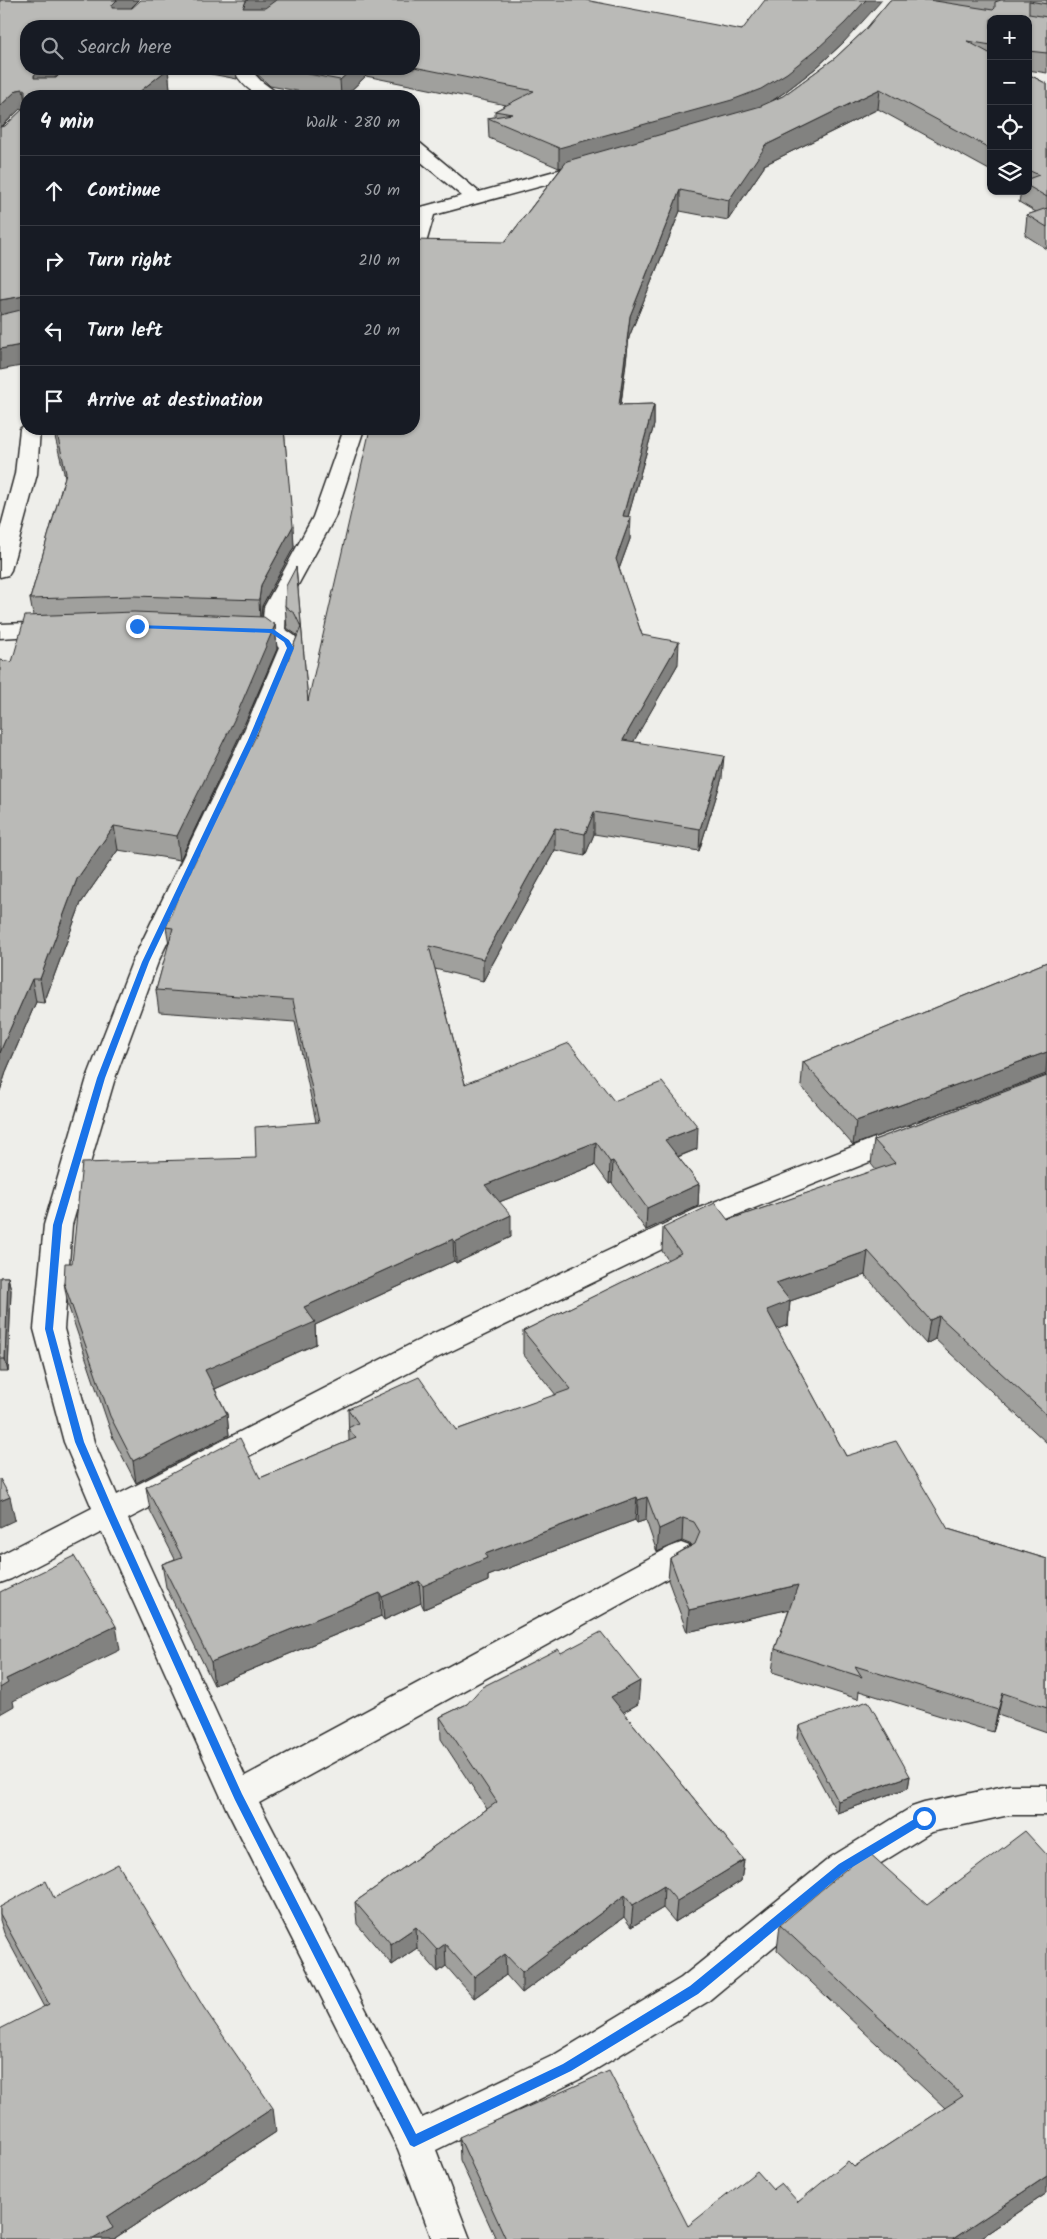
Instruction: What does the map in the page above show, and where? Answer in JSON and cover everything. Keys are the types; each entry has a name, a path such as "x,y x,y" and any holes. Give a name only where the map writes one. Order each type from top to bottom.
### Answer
{"street":[{"path":"245,75 261,90"},
{"path":"420,152 476,199"},
{"path":"420,214 610,162"},
{"path":"0,570 26,474 29,435"},
{"path":"352,435 324,516 263,631 287,641 290,648 252,740 146,962 101,1078 58,1225 49,1329 80,1442 110,1514 238,1796 414,2141 451,2239"},
{"path":"0,631 78,628"},
{"path":"0,1570 426,1350 704,1217 931,1128"},
{"path":"238,1796 681,1556"},
{"path":"414,2141 567,2067 694,1990 843,1868 924,1818 1009,1800 1047,1800"}],"building":[{"path":"0,0 117,0 112,5 112,8 132,8 141,0 248,0 243,8 265,8 276,0 585,0 742,30 765,0 866,0 817,49 787,73 761,89 732,100 559,148 488,118 512,114 495,111 534,91 420,68 420,20 20,20 20,75 34,75 34,78 56,78 59,75 160,75 142,90 17,90 0,106"},
{"path":"890,0 929,0 993,10 995,2 1001,0 1047,0 1047,4 1029,1 1029,14 1047,17 1047,53 1032,51 1032,15 987,15 987,44 967,41 987,52 987,147 880,89 764,146 729,200 680,190 630,316 619,405 654,404 623,516 631,517 616,559 642,635 679,642 623,740 724,756 700,829 594,812 585,834 555,828 483,959 429,946 465,1084 569,1043 614,1101 662,1082 698,1127 665,1140 699,1184 647,1208 613,1161 610,1162 596,1142 485,1185 511,1215 455,1242 453,1239 304,1307 315,1322 205,1370 227,1414 133,1461 110,1416 64,1283 65,1263 72,1263 82,1163 256,1158 255,1127 319,1122 293,1000 156,990 173,928 166,927 179,894 264,719 301,627 295,614 285,606 286,586 296,567 308,701 369,435 420,435 420,240 505,242 567,161 761,106 783,96 835,58 865,30"},
{"path":"314,75 345,75 340,80"},
{"path":"1032,76 1047,84 1047,197 1032,188 1032,178 1039,175 1032,172"},
{"path":"20,112 20,297 0,300 0,127 5,126"},
{"path":"1047,208 1047,227 1027,215"},
{"path":"20,310 20,345 0,349 0,315"},
{"path":"57,435 285,435 293,526 261,585 259,600 134,596 30,599 66,473"},
{"path":"134,612 264,617 275,625 236,716 177,836 114,826 77,879 40,979 32,979 0,1053 0,660 12,662 25,616"},
{"path":"1047,962 1047,1052 856,1121 803,1062"},
{"path":"1047,1076 1047,1415 939,1316 930,1320 868,1251 776,1283 790,1301 767,1310 846,1456 896,1441 948,1529 1047,1559 1047,1708 1003,1693 998,1710 855,1666 862,1677 775,1649 798,1585 689,1610 670,1558 695,1544 700,1532 694,1522 683,1518 659,1529 647,1497 638,1500 637,1497 485,1554 487,1558 423,1586 419,1581 382,1597 380,1593 211,1662 162,1564 182,1557 146,1487 240,1438 260,1478 356,1438 348,1428 358,1423 348,1409 419,1377 456,1430 571,1389 523,1331 681,1253 663,1228 715,1203 728,1220 895,1163 874,1140"},
{"path":"0,1277 8,1277 5,1359 0,1359"},
{"path":"0,1479 10,1497 0,1501"},
{"path":"74,1556 116,1626 6,1679 8,1683 0,1688 0,1592"},
{"path":"601,1632 640,1681 611,1697 744,1860 677,1901 664,1886 633,1905 625,1895 522,1972 505,1954 474,1977 445,1944 437,1950 416,1927 391,1944 355,1902 497,1802 440,1717 467,1704 482,1687 558,1649 561,1653"},
{"path":"868,1701 910,1776 838,1801 799,1726"},
{"path":"1025,1831 1047,1855 1047,2176 953,2239 506,2239 459,2137 609,2071 688,2226 757,2171 773,2189 781,2183 798,2202 848,2161 854,2167 963,2096 780,1925 867,1851 927,1905"},
{"path":"118,1864 204,2008 273,2108 107,2217 113,2228 93,2239 0,2239 0,2029 49,2004 0,1914 0,1907 46,1881 54,1898"}],"route":[{"path":"137,626 273,632 287,641 290,648 252,740 193,860 146,962 101,1078 58,1225 49,1329 80,1442 110,1514 238,1796 414,2141 567,2067 694,1990 843,1868 924,1818"}]}
